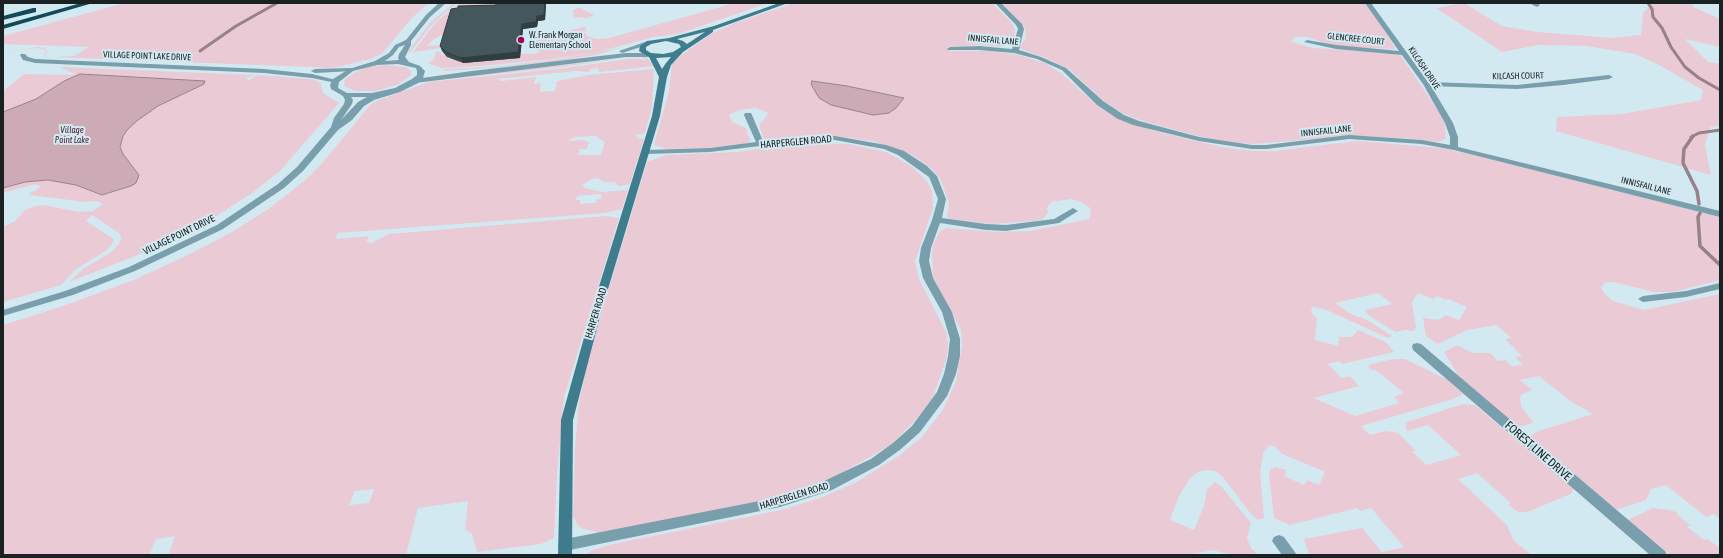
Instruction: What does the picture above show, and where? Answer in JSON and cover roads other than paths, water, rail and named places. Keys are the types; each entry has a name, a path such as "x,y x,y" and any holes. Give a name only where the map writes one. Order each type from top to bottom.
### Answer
{"highway":[{"path":"3,27 89,3"},
{"path":"3,18 42,7"}],"main road":[{"name":"HARPER ROAD","path":"645,44 654,41 672,39 716,27 785,3"},
{"name":"HARPER ROAD","path":"565,550 567,420 593,324 646,152 660,100 663,76 668,64 682,50 716,27"},
{"path":"645,44 642,51 650,55 669,56 682,50 684,44 672,39"},
{"path":"650,55 663,76"}],"street":[{"path":"377,63 391,54 397,46 408,41 428,16 443,3"},
{"path":"998,3 1019,24 1021,29 1015,51"},
{"name":"KILCASH DRIVE","path":"1368,3 1426,84 1449,124 1454,137 1454,148"},
{"path":"408,41 408,46 402,54 402,58 418,67 421,71 472,72"},
{"name":"GLENCREE COURT","path":"1307,42 1336,47 1403,53"},
{"path":"587,60 645,44"},
{"name":"INNISFAIL LANE","path":"950,48 979,48 1015,51 1039,58 1064,70 1100,103 1121,116 1136,123 1199,140 1228,145 1266,147 1349,137 1378,138 1454,148 1720,214"},
{"name":"VILLAGE POINT LAKE DRIVE","path":"23,55 25,59 35,61 273,71 351,70"},
{"path":"415,81 472,72 650,55"},
{"path":"386,93 372,95 346,95 335,89 334,85 336,81 351,70 377,63 407,62"},
{"name":"VILLAGE POINT LAKE DRIVE","path":"273,71 336,81"},
{"path":"415,81 420,76 421,71"},
{"name":"KILCASH COURT","path":"1426,84 1517,86 1563,83 1609,77"},
{"name":"VILLAGE POINT DRIVE","path":"3,313 69,293 132,269 220,227 281,186 300,169 335,128 349,118 361,104 371,98 415,81"},
{"name":"VILLAGE POINT DRIVE","path":"335,128 338,118 348,104 349,100 346,95"},
{"path":"748,115 761,145"},
{"name":"HARPERGLEN ROAD","path":"565,550 660,527 786,500 819,490 847,477 875,462 897,446 916,429 939,399 950,374 954,356 955,339 952,326 947,312 928,278 924,260 926,248 937,220 942,199 939,187 933,176 924,168 901,153 870,143 835,138 801,139 710,150 646,152"},
{"path":"937,220 986,228 1006,228 1056,221 1073,211"},
{"path":"1643,299 1686,294 1720,286"},
{"name":"FOREST LINE DRIVE","path":"1417,347 1660,555"},
{"path":"1279,541 1290,555"}],"water":[{"name":"Village Point Lake","path":"80,74 205,81 204,84 158,106 138,120 123,136 120,147 123,154 139,175 136,183 131,186 102,195 76,185 48,180 25,182 3,188 3,112 36,99 64,81"},
{"path":"812,81 847,86 904,98 896,108 889,113 873,115 831,105 819,98 811,84"}],"waterway":[{"path":"200,51 236,26 277,3"},
{"path":"1648,3 1652,9 1653,17 1662,28 1671,47 1685,67 1699,78 1720,90"},
{"path":"1693,136 1699,133 1720,130"},
{"path":"1693,136 1684,149 1683,163 1697,191 1699,204"},
{"path":"1700,213 1698,217 1700,246 1720,265"}],"place":[{"name":"W. Frank Morgan Elementary School","path":"521,40"}]}
